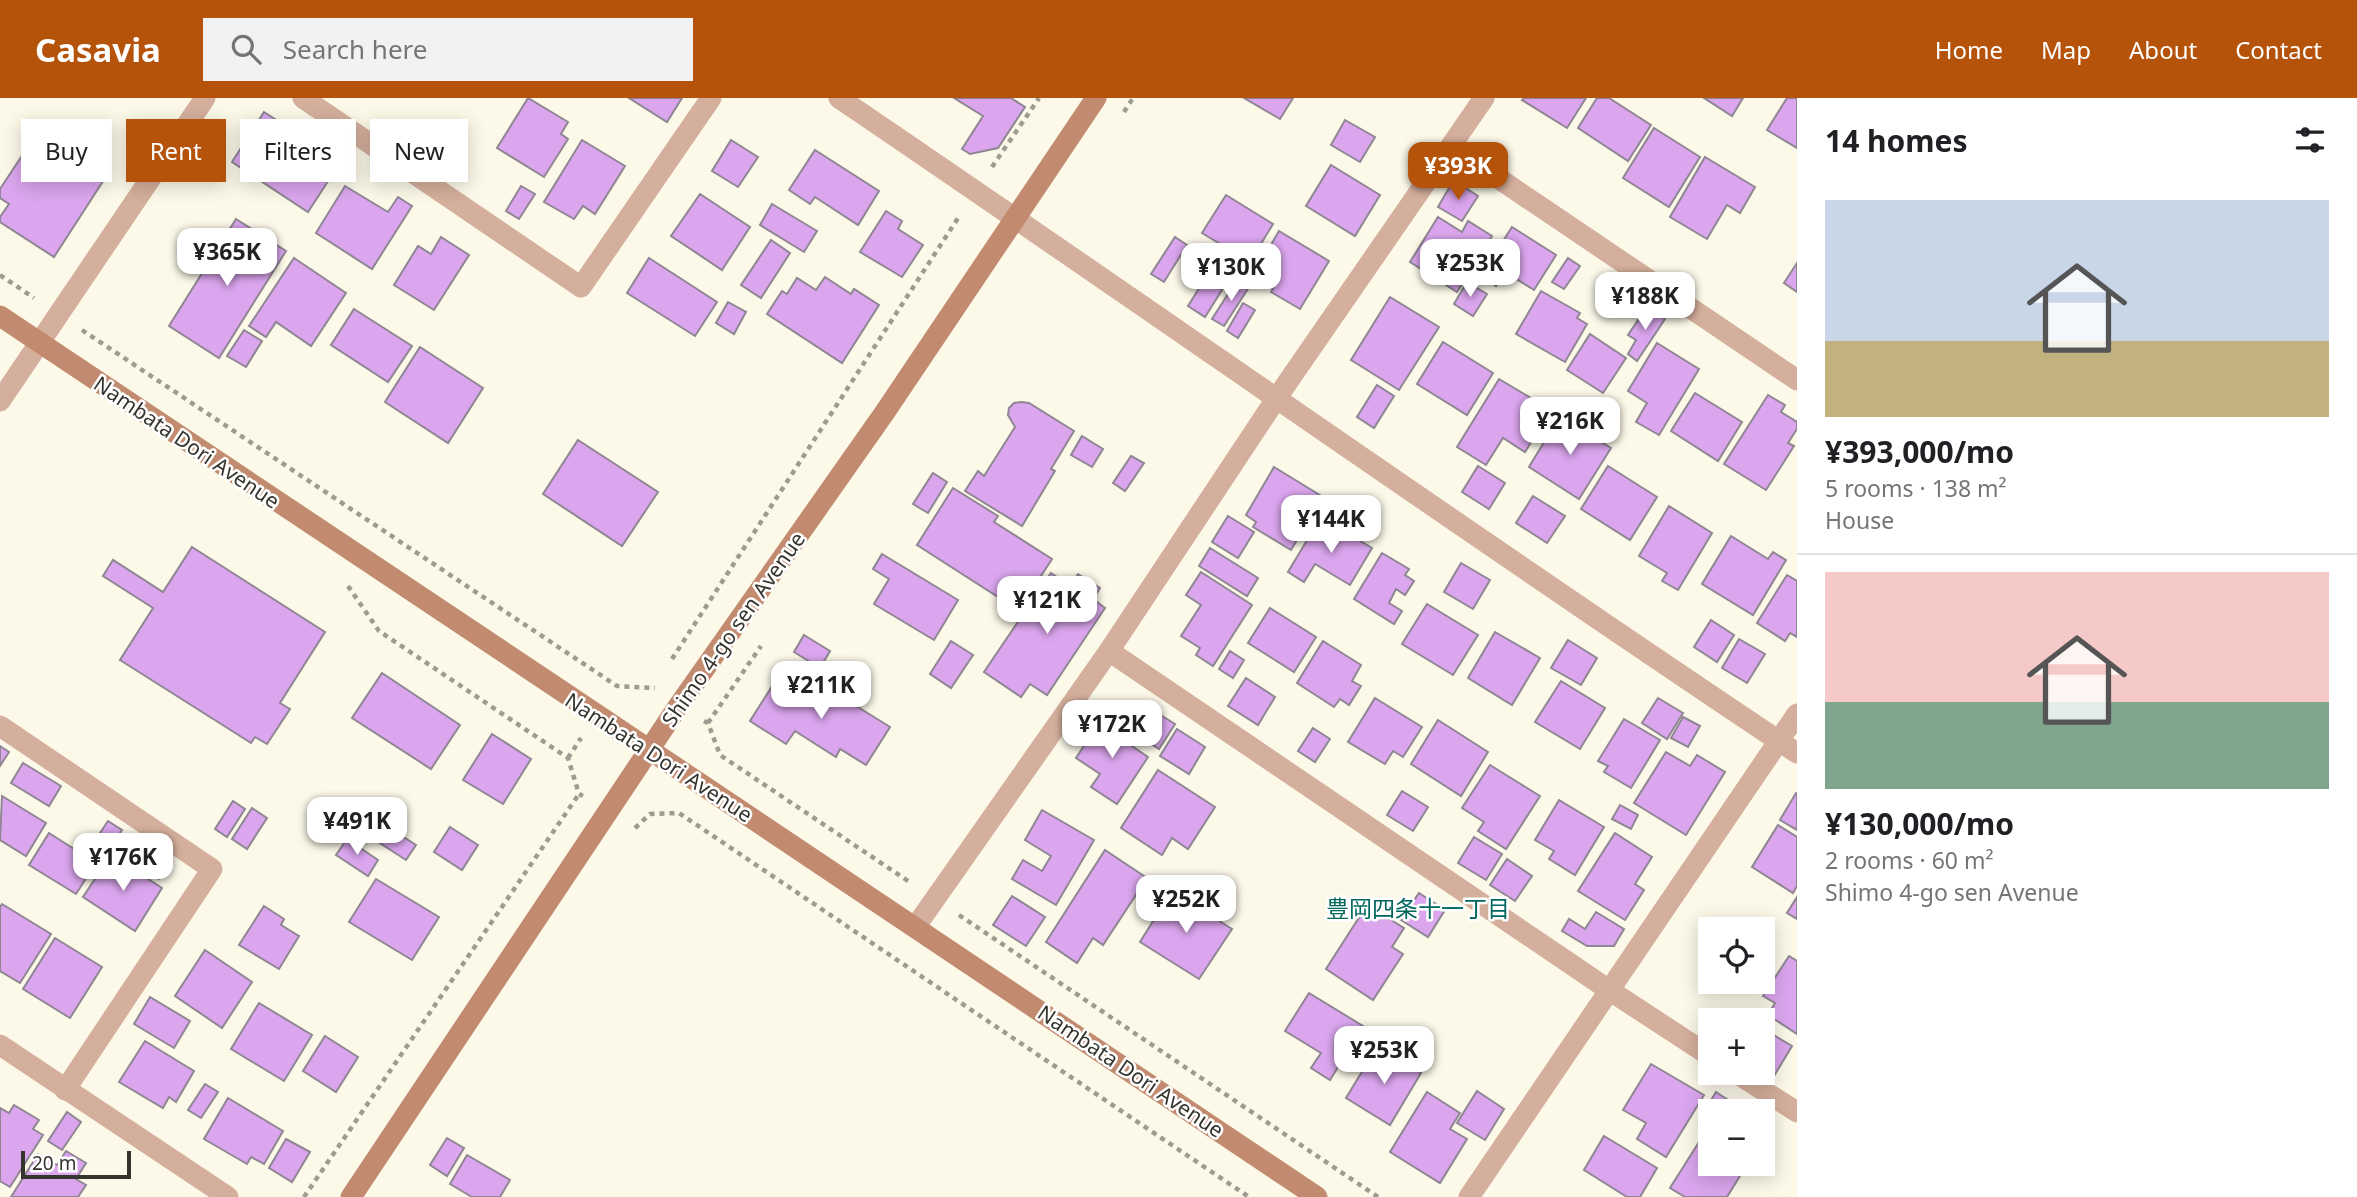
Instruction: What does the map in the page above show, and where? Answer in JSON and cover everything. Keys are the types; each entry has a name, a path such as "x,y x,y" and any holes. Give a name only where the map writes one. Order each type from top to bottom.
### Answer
{"main road":[{"name":"Shimo 4-go sen Avenue","path":"351,1197 677,708 885,412 1096,98"},
{"name":"Nambata Dori Avenue","path":"0,316 650,752 916,926 1317,1197"}],"street":[{"path":"0,401 205,98"},
{"path":"303,98 581,287 712,98"},
{"path":"839,98 1797,753"},
{"path":"916,926 1109,651 1276,399 1484,98"},
{"path":"1452,147 1797,380"},
{"path":"1109,651 1698,1048"},
{"path":"1469,1197 1797,715"},
{"path":"0,726 212,869 65,1090"},
{"path":"0,1045 228,1197"},
{"path":"1755,1085 1797,1112"}],"path":[{"path":"668,664 1039,98"},
{"path":"653,688 661,676"},
{"path":"304,1197 579,794"}],"building":[{"path":"528,98 568,122 561,134 568,139 544,177 497,148"},
{"path":"629,98 682,98 667,122"},
{"path":"954,98 1011,98 1025,107 998,148 970,154 962,149 983,116"},
{"path":"1244,98 1293,98 1280,119"},
{"path":"1586,98 1567,128 1522,100"},
{"path":"1597,98 1609,98 1651,125 1628,161 1578,128"},
{"path":"1704,98 1743,98 1732,116"},
{"path":"1787,98 1797,98 1797,148 1767,130"},
{"path":"264,112 275,119 260,119"},
{"path":"1345,120 1375,137 1360,162 1331,145"},
{"path":"1654,128 1700,157 1669,207 1623,178"},
{"path":"582,140 625,166 595,214 583,206 574,219 544,202"},
{"path":"731,140 758,157 738,187 712,171"},
{"path":"240,150 240,167 232,162"},
{"path":"815,150 879,191 858,225 815,197 810,204 789,190"},
{"path":"21,157 21,182 102,182 54,257 0,222 0,217 9,204 0,198 0,189"},
{"path":"1705,157 1755,187 1740,213 1727,205 1707,239 1670,217"},
{"path":"1331,165 1380,195 1355,236 1306,206"},
{"path":"262,182 327,182 308,212"},
{"path":"1461,185 1478,196 1462,221 1438,207 1449,188"},
{"path":"345,186 388,212 398,197 412,206 372,269 316,233"},
{"path":"521,186 535,194 519,219 506,211"},
{"path":"700,194 750,227 722,270 671,236"},
{"path":"1226,195 1273,224 1250,262 1202,233"},
{"path":"772,204 817,231 804,252 760,225"},
{"path":"886,211 902,221 898,229 923,245 902,277 860,252"},
{"path":"1438,217 1462,232 1468,221 1492,236 1457,292 1410,262"},
{"path":"236,219 286,251 219,358 169,326"},
{"path":"1512,227 1556,255 1534,290 1505,272 1496,286 1481,276"},
{"path":"1279,231 1329,261 1300,309 1271,292 1275,284 1255,272"},
{"path":"441,237 469,255 434,310 394,285 418,246 431,254"},
{"path":"1175,237 1187,245 1164,282 1151,274"},
{"path":"771,240 790,253 761,298 741,285"},
{"path":"294,258 346,293 311,346 276,322 266,337 249,326"},
{"path":"649,258 717,302 695,336 627,293"},
{"path":"1568,258 1580,266 1564,289 1552,282"},
{"path":"1797,263 1797,292 1784,283"},
{"path":"825,277 851,294 854,289 879,305 842,363 767,314 782,291 787,294 797,278 816,290"},
{"path":"1205,279 1222,290 1205,317 1188,306"},
{"path":"1237,280 1249,287 1224,326 1212,319"},
{"path":"1467,282 1487,294 1473,316 1454,304"},
{"path":"1541,291 1580,313 1577,318 1587,324 1565,362 1516,334"},
{"path":"1390,297 1439,327 1399,390 1351,360"},
{"path":"728,302 746,312 734,334 716,323"},
{"path":"1243,303 1255,310 1238,338 1227,331"},
{"path":"1647,307 1665,319 1637,361 1628,354 1636,340 1628,335"},
{"path":"354,309 412,346 388,382 331,345"},
{"path":"244,330 262,341 246,367 227,356"},
{"path":"1590,334 1626,358 1603,393 1567,370"},
{"path":"1443,342 1493,373 1467,415 1417,384"},
{"path":"1657,343 1699,369 1659,435 1636,422 1647,403 1628,391"},
{"path":"420,347 483,388 448,443 385,402"},
{"path":"1499,379 1551,410 1525,452 1503,438 1486,465 1457,447"},
{"path":"1377,385 1394,396 1374,428 1357,417"},
{"path":"1695,393 1742,422 1718,461 1671,431"},
{"path":"1768,395 1785,405 1781,412 1797,422 1797,429 1788,443 1794,446 1766,490 1724,464"},
{"path":"1014,403 1029,403 1074,431 1051,469 1055,471 1022,526 965,491 978,471 984,476 1015,427 1008,415 1009,408"},
{"path":"1560,416 1611,448 1579,499 1529,467"},
{"path":"1082,436 1103,449 1092,467 1071,455"},
{"path":"578,440 658,492 622,546 543,494"},
{"path":"1131,456 1144,463 1125,491 1113,483"},
{"path":"1478,466 1505,483 1489,509 1462,492"},
{"path":"1608,466 1657,497 1630,540 1581,509"},
{"path":"1274,467 1323,497 1291,550 1253,527 1256,522 1246,515"},
{"path":"933,473 947,482 928,513 913,504"},
{"path":"953,488 998,516 994,522 1052,559 1026,599 1016,592 1009,604 917,545"},
{"path":"1533,496 1565,516 1547,543 1516,523"},
{"path":"1669,506 1712,533 1678,590 1662,581 1667,573 1639,556"},
{"path":"1228,516 1254,532 1238,558 1212,542"},
{"path":"1318,522 1344,537 1347,533 1372,548 1350,585 1315,564 1304,582 1288,572"},
{"path":"1731,536 1768,559 1773,552 1786,560 1753,615 1702,584"},
{"path":"192,547 325,632 280,703 290,709 267,744 255,737 251,743 120,660 153,608 103,576 113,560 163,592"},
{"path":"1210,548 1258,578 1247,596 1199,566"},
{"path":"1382,553 1409,569 1405,575 1414,581 1405,595 1396,589 1389,603 1402,611 1394,624 1354,599"},
{"path":"882,554 958,600 934,640 874,604 889,579 873,569"},
{"path":"1461,563 1490,580 1473,609 1444,592"},
{"path":"1201,572 1252,605 1213,666 1196,655 1200,648 1181,636 1201,605 1186,595"},
{"path":"1051,573 1070,586 1078,574 1100,588 1093,599 1105,608 1047,695 1030,684 1021,697 984,672"},
{"path":"1787,575 1797,581 1797,637 1790,633 1785,641 1757,623"},
{"path":"1427,604 1478,635 1453,675 1402,644"},
{"path":"1270,608 1316,637 1294,672 1248,643"},
{"path":"1711,620 1734,635 1717,662 1694,647"},
{"path":"1495,632 1540,658 1512,705 1468,678"},
{"path":"804,635 830,651 820,668 794,652"},
{"path":"1739,639 1765,654 1747,683 1722,668"},
{"path":"1568,640 1597,658 1581,685 1551,668"},
{"path":"951,641 973,655 951,688 930,674"},
{"path":"1323,641 1361,665 1352,681 1361,686 1349,705 1340,699 1334,707 1297,683"},
{"path":"1230,651 1244,660 1233,678 1219,669"},
{"path":"382,673 460,725 431,769 352,718"},
{"path":"1246,678 1275,697 1258,725 1228,706"},
{"path":"776,680 810,701 821,684 890,727 866,765 840,749 836,757 795,731 786,744 750,721"},
{"path":"1561,681 1605,708 1580,749 1535,722"},
{"path":"1375,698 1422,727 1403,757 1393,751 1385,764 1348,742"},
{"path":"1658,698 1683,713 1667,739 1642,723"},
{"path":"1144,705 1175,724 1159,749 1128,729"},
{"path":"1683,717 1700,726 1688,747 1671,738"},
{"path":"1102,718 1136,741 1132,746 1148,757 1117,804 1091,787 1100,774 1076,758"},
{"path":"1624,719 1660,740 1631,788 1604,772 1608,766 1598,761"},
{"path":"1438,720 1488,752 1461,796 1411,764"},
{"path":"1313,728 1330,739 1315,762 1298,751"},
{"path":"1177,729 1205,747 1189,774 1160,756"},
{"path":"492,734 531,759 503,804 463,780"},
{"path":"0,746 9,752 0,766"},
{"path":"1666,752 1690,766 1697,755 1725,772 1686,835 1634,803"},
{"path":"23,763 61,786 49,806 11,783"},
{"path":"1490,765 1540,796 1506,849 1478,831 1484,822 1462,808"},
{"path":"1158,770 1215,807 1188,849 1172,838 1162,855 1121,828"},
{"path":"1402,791 1428,807 1413,831 1387,815"},
{"path":"1797,794 1797,830 1780,820"},
{"path":"2,796 46,823 26,856 0,840"},
{"path":"1559,800 1604,827 1575,875 1549,859 1554,851 1535,840"},
{"path":"233,801 245,809 227,837 215,829"},
{"path":"1620,805 1638,815 1631,829 1612,819"},
{"path":"252,808 267,818 247,849 232,839"},
{"path":"1042,810 1094,840 1056,905 1012,879 1023,860 1042,871 1051,856 1025,840"},
{"path":"371,816 416,845 406,860 361,831"},
{"path":"108,821 122,830 102,860 88,851"},
{"path":"1778,825 1797,837 1797,886 1793,893 1752,867"},
{"path":"450,827 478,845 462,870 434,852"},
{"path":"49,833 96,863 76,894 29,865"},
{"path":"1615,833 1652,857 1635,884 1644,890 1625,920 1578,891"},
{"path":"1474,837 1502,854 1486,880 1458,863"},
{"path":"347,839 378,860 368,876 336,855"},
{"path":"139,847 168,866 159,879 130,861"},
{"path":"1105,850 1147,878 1103,945 1093,938 1077,963 1046,942"},
{"path":"111,855 162,888 135,931 83,897"},
{"path":"1507,859 1532,876 1515,901 1490,885"},
{"path":"376,879 439,917 412,960 349,922"},
{"path":"1172,891 1232,929 1199,979 1140,942"},
{"path":"1419,893 1445,910 1428,937 1401,920"},
{"path":"1012,896 1045,917 1026,946 993,925"},
{"path":"1797,897 1797,919 1787,913"},
{"path":"2,904 51,934 20,983 0,971"},
{"path":"1367,905 1404,928 1392,947 1403,954 1373,1000 1326,969"},
{"path":"264,906 284,919 281,925 299,936 279,969 239,945"},
{"path":"1596,912 1624,929 1614,946 1587,946 1562,931 1569,919 1585,929"},
{"path":"55,938 102,967 70,1018 23,989"},
{"path":"205,950 252,982 222,1028 175,996"},
{"path":"1789,956 1797,961 1797,1034 1775,1020 1775,1008 1772,1008 1775,1003 1763,996 1775,994 1775,978"},
{"path":"1309,993 1363,1026 1330,1080 1311,1068 1321,1053 1285,1031"},
{"path":"150,997 190,1021 174,1048 134,1024"},
{"path":"259,1003 312,1035 284,1081 231,1049"},
{"path":"325,1036 358,1057 336,1092 303,1071"},
{"path":"1775,1036 1792,1046 1775,1074"},
{"path":"145,1041 194,1071 176,1102 169,1097 163,1108 119,1082"},
{"path":"1377,1047 1421,1073 1390,1125 1346,1098"},
{"path":"1651,1064 1704,1095 1698,1099 1698,1105 1666,1157 1637,1139 1646,1123 1623,1110"},
{"path":"205,1084 218,1092 201,1118 188,1110"},
{"path":"1477,1091 1504,1109 1485,1140 1457,1123"},
{"path":"1427,1092 1460,1113 1450,1129 1467,1139 1440,1183 1390,1152"},
{"path":"1716,1092 1727,1099 1712,1099"},
{"path":"228,1098 283,1131 264,1164 251,1157 247,1164 204,1139"},
{"path":"14,1105 39,1120 33,1129 43,1135 10,1187 0,1181 0,1108 9,1113"},
{"path":"67,1112 81,1122 62,1150 48,1141"},
{"path":"1604,1136 1657,1168 1640,1197 1627,1197 1584,1170"},
{"path":"447,1138 464,1148 447,1176 430,1165"},
{"path":"286,1139 310,1152 292,1182 269,1168"},
{"path":"1698,1144 1698,1176 1740,1176 1727,1197 1685,1197 1670,1188"},
{"path":"66,1151 86,1163 76,1179 86,1185 78,1197 11,1197 38,1154 57,1165"},
{"path":"467,1155 510,1180 500,1197 472,1197 450,1184"}],"district":[{"name":"豊岡四条十一丁目","path":"1418,908"}]}
